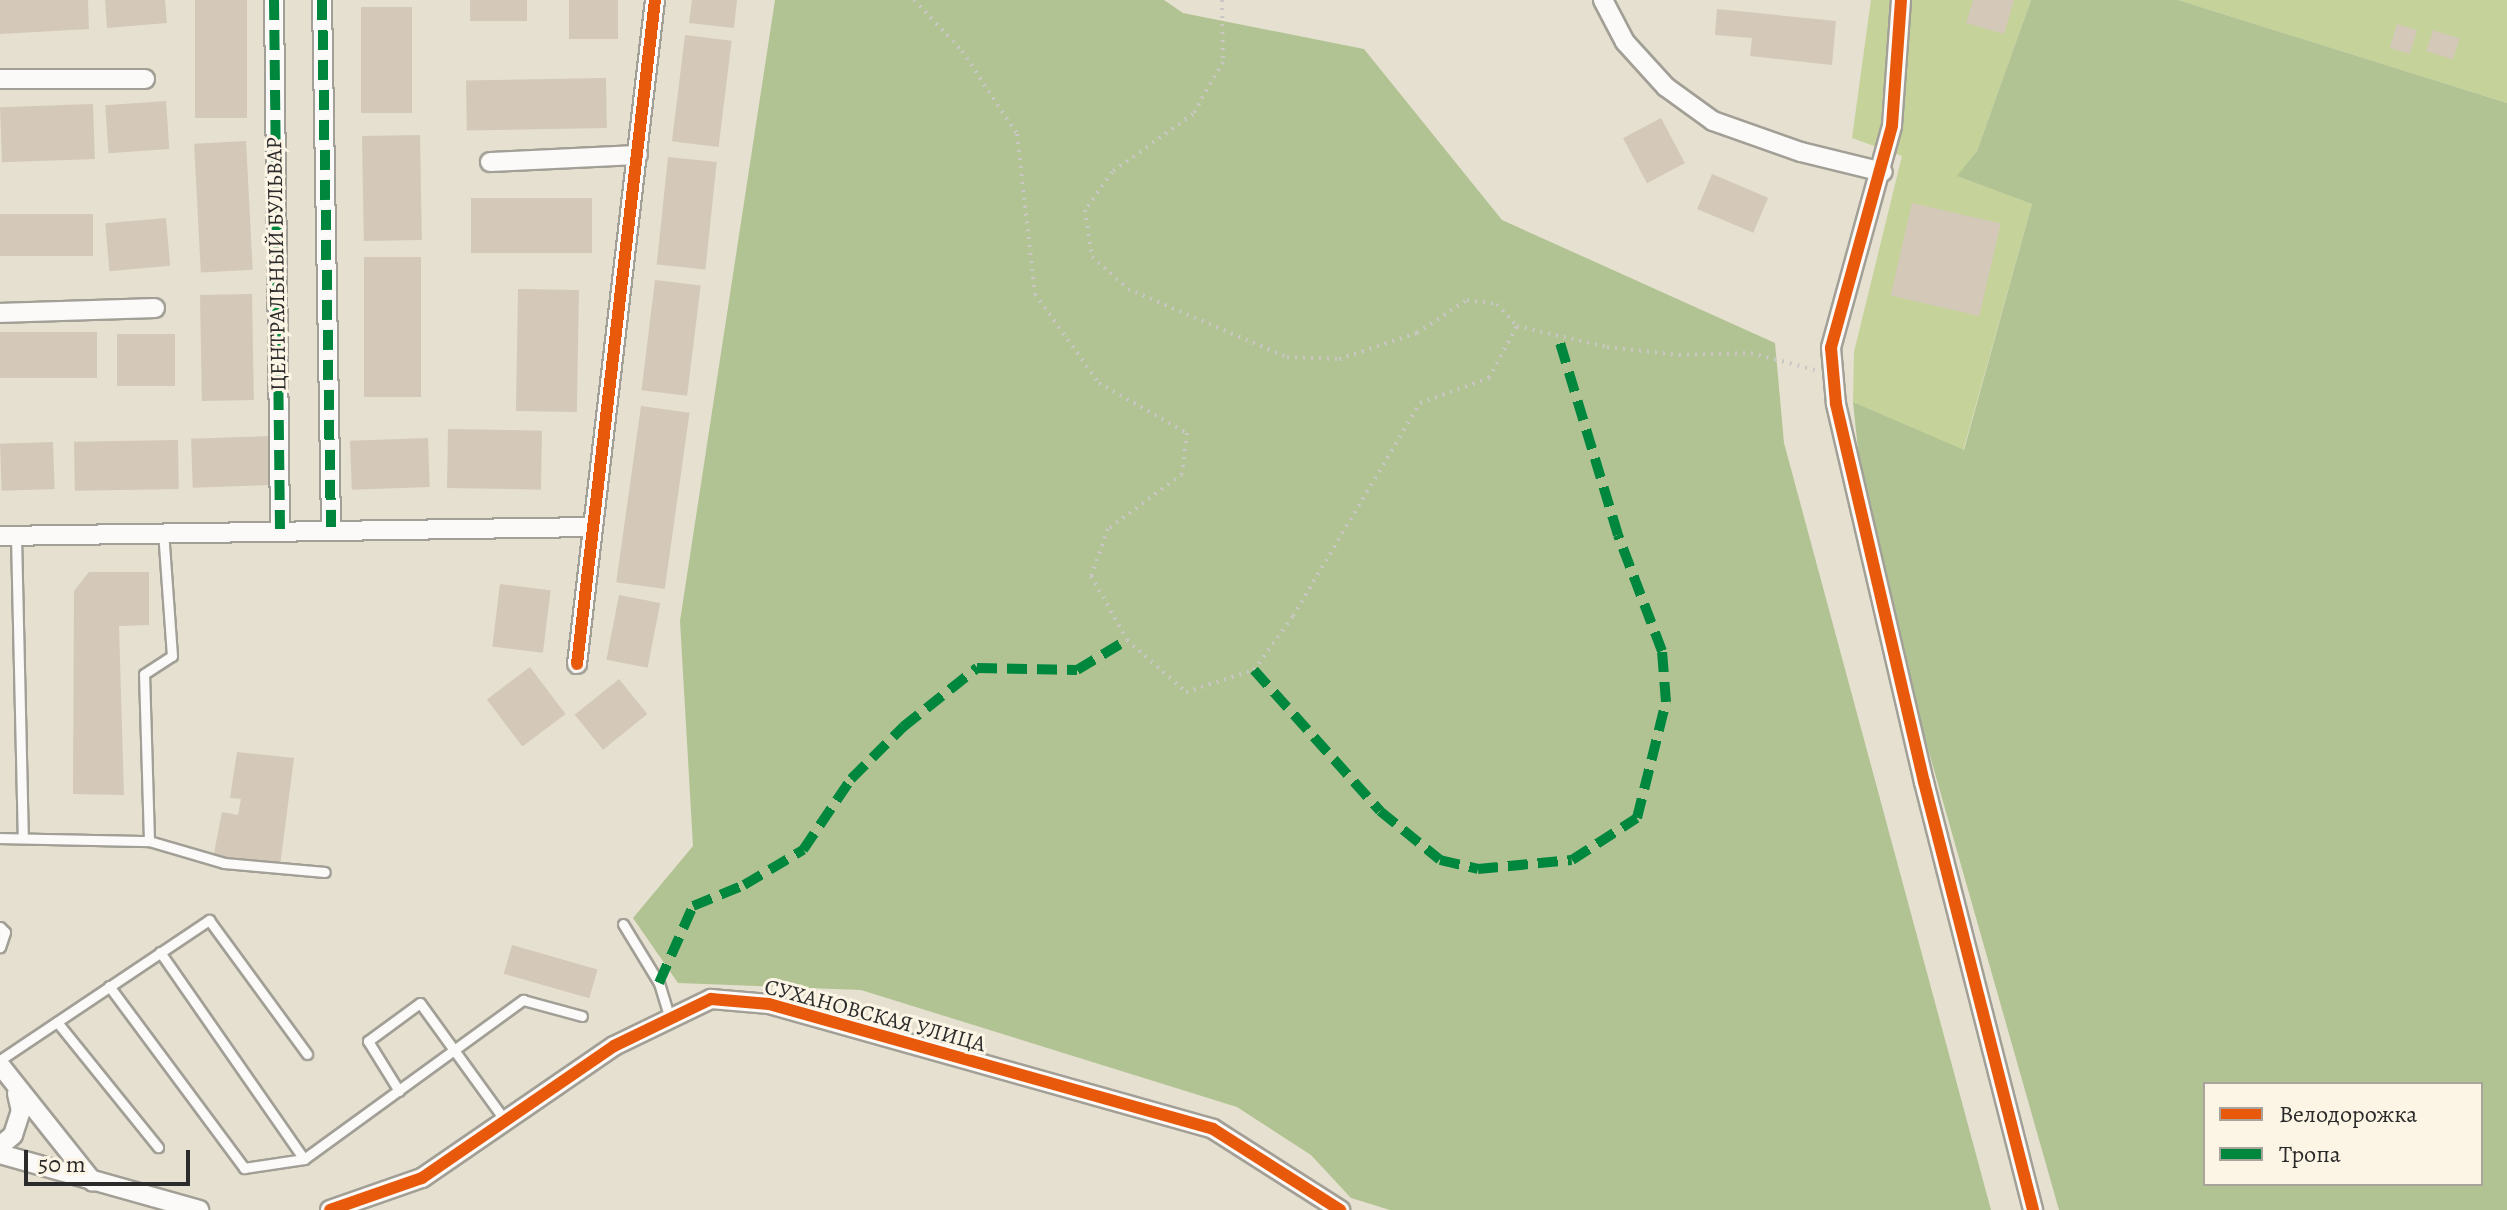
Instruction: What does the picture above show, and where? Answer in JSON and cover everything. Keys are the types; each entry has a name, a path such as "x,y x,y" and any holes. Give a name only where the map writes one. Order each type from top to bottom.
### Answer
{"street":[{"name":"ЦЕНТРАЛЬНЫЙ БУЛЬВАР","path":"274,0 280,529"},
{"path":"322,0 331,527"},
{"path":"577,664 655,0"},
{"path":"1603,0 1625,42 1666,87 1713,121 1801,152 1883,172"},
{"path":"1901,0 1892,126 1883,172 1832,340 1833,375 1856,494 1924,782 2033,1210"},
{"path":"0,79 145,79"},
{"path":"490,162 638,155"},
{"path":"0,313 155,308"},
{"path":"8,536 331,527 593,527"},
{"name":"СУХАНОВСКАЯ УЛИЦА","path":"330,1210 422,1178 614,1046 669,1016 711,999 769,1004 1213,1129 1340,1210"},
{"path":"0,1062 15,1087 93,1182"},
{"path":"0,1146 13,1135 21,1111 15,1087"},
{"path":"0,1154 199,1210"}],"lane":[{"path":"149,841 144,674 172,656 163,531"},
{"path":"8,536 23,837"},
{"path":"0,838 149,841 224,863 325,872"},
{"path":"0,1062 209,920 307,1054"},
{"path":"623,924 659,983 669,1016"},
{"path":"0,927 5,932 0,947"},
{"path":"160,952 304,1159"},
{"path":"109,986 244,1168 304,1159 523,1000 582,1016"},
{"path":"399,1091 368,1041 420,1003 506,1122"},
{"path":"57,1022 158,1147"}],"path":[{"path":"914,0 962,51 1017,134 1035,294 1099,383 1187,433 1182,474 1108,529 1091,576 1127,640 1186,692 1254,670 1293,616 1420,403 1489,378 1517,326"},
{"path":"1222,0 1223,62 1193,114 1112,172 1085,210 1092,257 1128,289 1287,357 1339,359 1417,333 1467,300 1497,304 1517,326 1607,347 1679,355 1751,353 1833,375"}],"green space":[{"path":"775,0 1164,0 1183,13 1364,49 1502,220 1775,343 1784,443 1991,1210 1390,1210 1351,1198 1311,1155 1237,1107 861,990 678,983 633,918 693,846 680,621"},
{"path":"1871,0 2031,0 1977,151 1958,176 2032,204 1963,451 1853,402 1854,352 1902,156 1852,138"},
{"path":"2031,0 2178,0 2507,103 2507,1210 2059,1210 1867,534 1853,402 1964,450 2032,204 1957,176 1977,151"},
{"path":"2178,0 2507,0 2507,103"}],"building":[{"path":"0,0 88,0 89,29 0,34"},
{"path":"105,0 165,0 167,23 107,28"},
{"path":"195,0 247,0 247,118 195,118"},
{"path":"470,0 527,0 527,21 470,21"},
{"path":"569,0 618,0 618,39 569,39"},
{"path":"692,0 737,0 734,28 689,23"},
{"path":"1973,0 2014,0 2004,34 1966,23"},
{"path":"361,7 412,7 412,113 361,113"},
{"path":"1717,9 1836,21 1832,65 1750,56 1752,38 1715,35"},
{"path":"2397,24 2417,30 2410,54 2390,48"},
{"path":"2433,30 2460,39 2453,60 2426,51"},
{"path":"685,35 732,41 719,147 672,141"},
{"path":"606,78 607,128 467,130 466,80"},
{"path":"166,101 169,149 108,153 105,105"},
{"path":"93,104 95,159 2,162 0,107"},
{"path":"1661,118 1685,163 1647,183 1623,138"},
{"path":"420,135 422,240 364,241 362,136"},
{"path":"246,141 253,270 201,273 194,144"},
{"path":"668,157 717,162 705,270 657,264"},
{"path":"1712,174 1768,198 1753,233 1697,209"},
{"path":"471,198 592,198 592,253 471,253"},
{"path":"1912,203 2001,223 1979,316 1891,296"},
{"path":"0,214 93,214 93,256 0,256"},
{"path":"166,218 170,266 109,271 105,223"},
{"path":"364,257 421,257 421,397 364,397"},
{"path":"655,280 701,286 687,396 641,390"},
{"path":"518,289 579,290 577,412 516,411"},
{"path":"252,294 254,400 202,401 200,295"},
{"path":"0,332 97,332 97,378 0,378"},
{"path":"117,334 175,334 175,386 117,386"},
{"path":"641,406 690,413 665,589 616,582"},
{"path":"448,429 542,431 541,490 447,488"},
{"path":"269,436 271,485 193,488 191,439"},
{"path":"428,438 430,487 352,490 350,441"},
{"path":"178,440 179,489 75,491 74,442"},
{"path":"53,442 55,489 2,491 0,444"},
{"path":"89,572 149,572 149,625 119,626 124,795 73,794 74,591"},
{"path":"500,584 551,590 543,653 492,647"},
{"path":"619,595 660,603 648,668 606,660"},
{"path":"530,667 566,714 522,747 487,699"},
{"path":"619,679 647,714 603,750 575,715"},
{"path":"237,752 294,758 280,866 213,858 222,812 238,815 241,799 230,798"},
{"path":"512,945 598,970 589,998 504,974"}],"marked path":[{"path":"274,0 280,529"},
{"path":"322,0 331,527"},
{"path":"1254,670 1380,811 1440,860 1478,869 1572,860 1637,818 1666,702 1662,651 1618,535 1558,336"},
{"path":"659,983 693,906 744,885 803,850 851,779 903,727 977,668 1077,670 1127,640"}],"cycle path":[{"path":"577,664 655,0"},
{"path":"1901,0 1892,126 1831,348 1836,404 1924,782 2033,1210"},
{"path":"330,1210 422,1178 614,1046 711,999 769,1004 1213,1129 1340,1210"}]}
